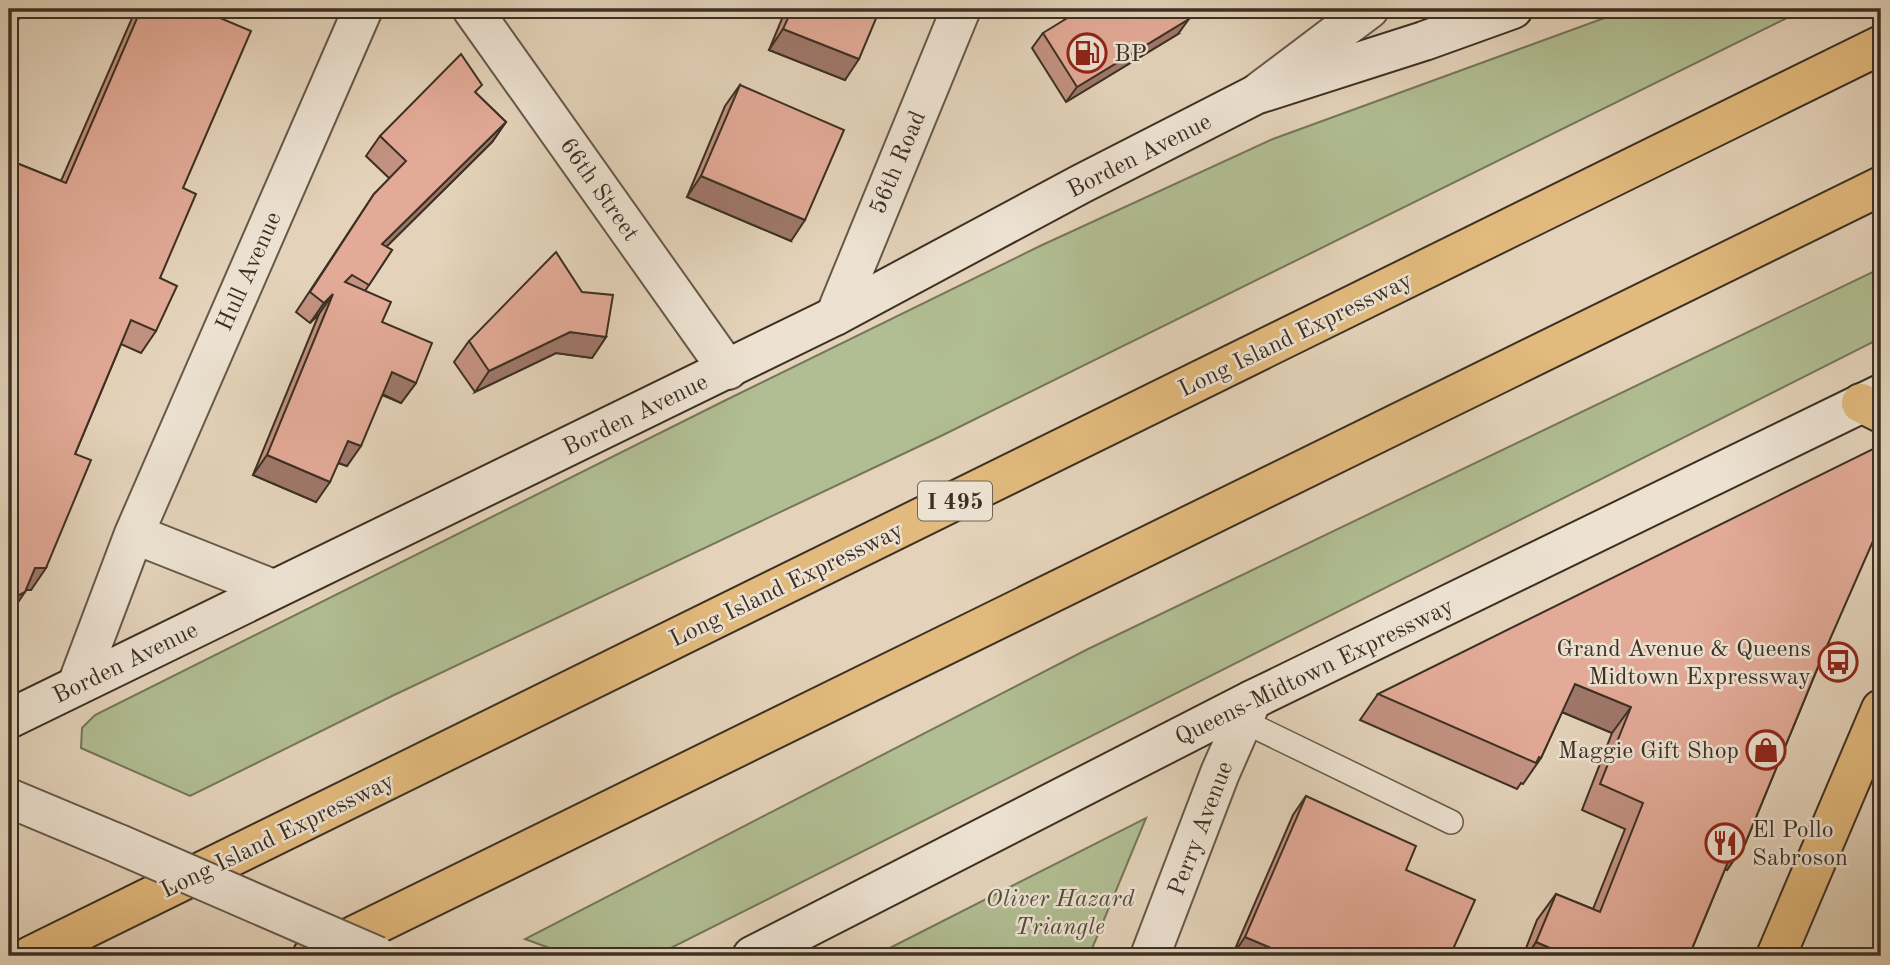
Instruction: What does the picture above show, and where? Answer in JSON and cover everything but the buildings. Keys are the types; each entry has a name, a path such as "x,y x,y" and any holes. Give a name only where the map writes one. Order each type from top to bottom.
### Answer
{"main road":[{"name":"Hull Avenue","path":"77,685 134,534 363,9"},
{"name":"66th Street","path":"472,9 728,370"},
{"name":"56th Road","path":"835,316 961,9"},
{"name":"Borden Avenue","path":"1255,96 1369,9"},
{"name":"Borden Avenue","path":"9,719 728,370 835,316 1081,184 1255,96 1513,9"},
{"name":"Long Island Expressway","path":"30,956 1881,46"},
{"path":"312,956 1881,186"},
{"name":"Queens-Midtown Expressway","path":"751,956 1874,403"},
{"path":"134,534 273,589"},
{"path":"1776,956 1881,709"},
{"name":"Perry Avenue","path":"1150,956 1210,799 1248,711"},
{"path":"9,798 377,956"}],"lane":[{"path":"1248,711 1451,822"}],"green space":[{"path":"1629,9 1805,9 943,435 392,696 190,796 81,748 82,728 95,715 1040,246 1273,139"},
{"path":"1881,268 1881,338 655,956 571,956 525,939 1088,649"},
{"name":"Oliver Hazard Triangle","path":"1146,818 1089,956 874,956"}],"place":[{"name":"BP","path":"1087,53"},
{"name":"Grand Avenue & Queens Midtown Expressway","path":"1838,662"},
{"name":"Maggie Gift Shop","path":"1766,750"},
{"name":"El Pollo Sabroson","path":"1725,843"}]}
